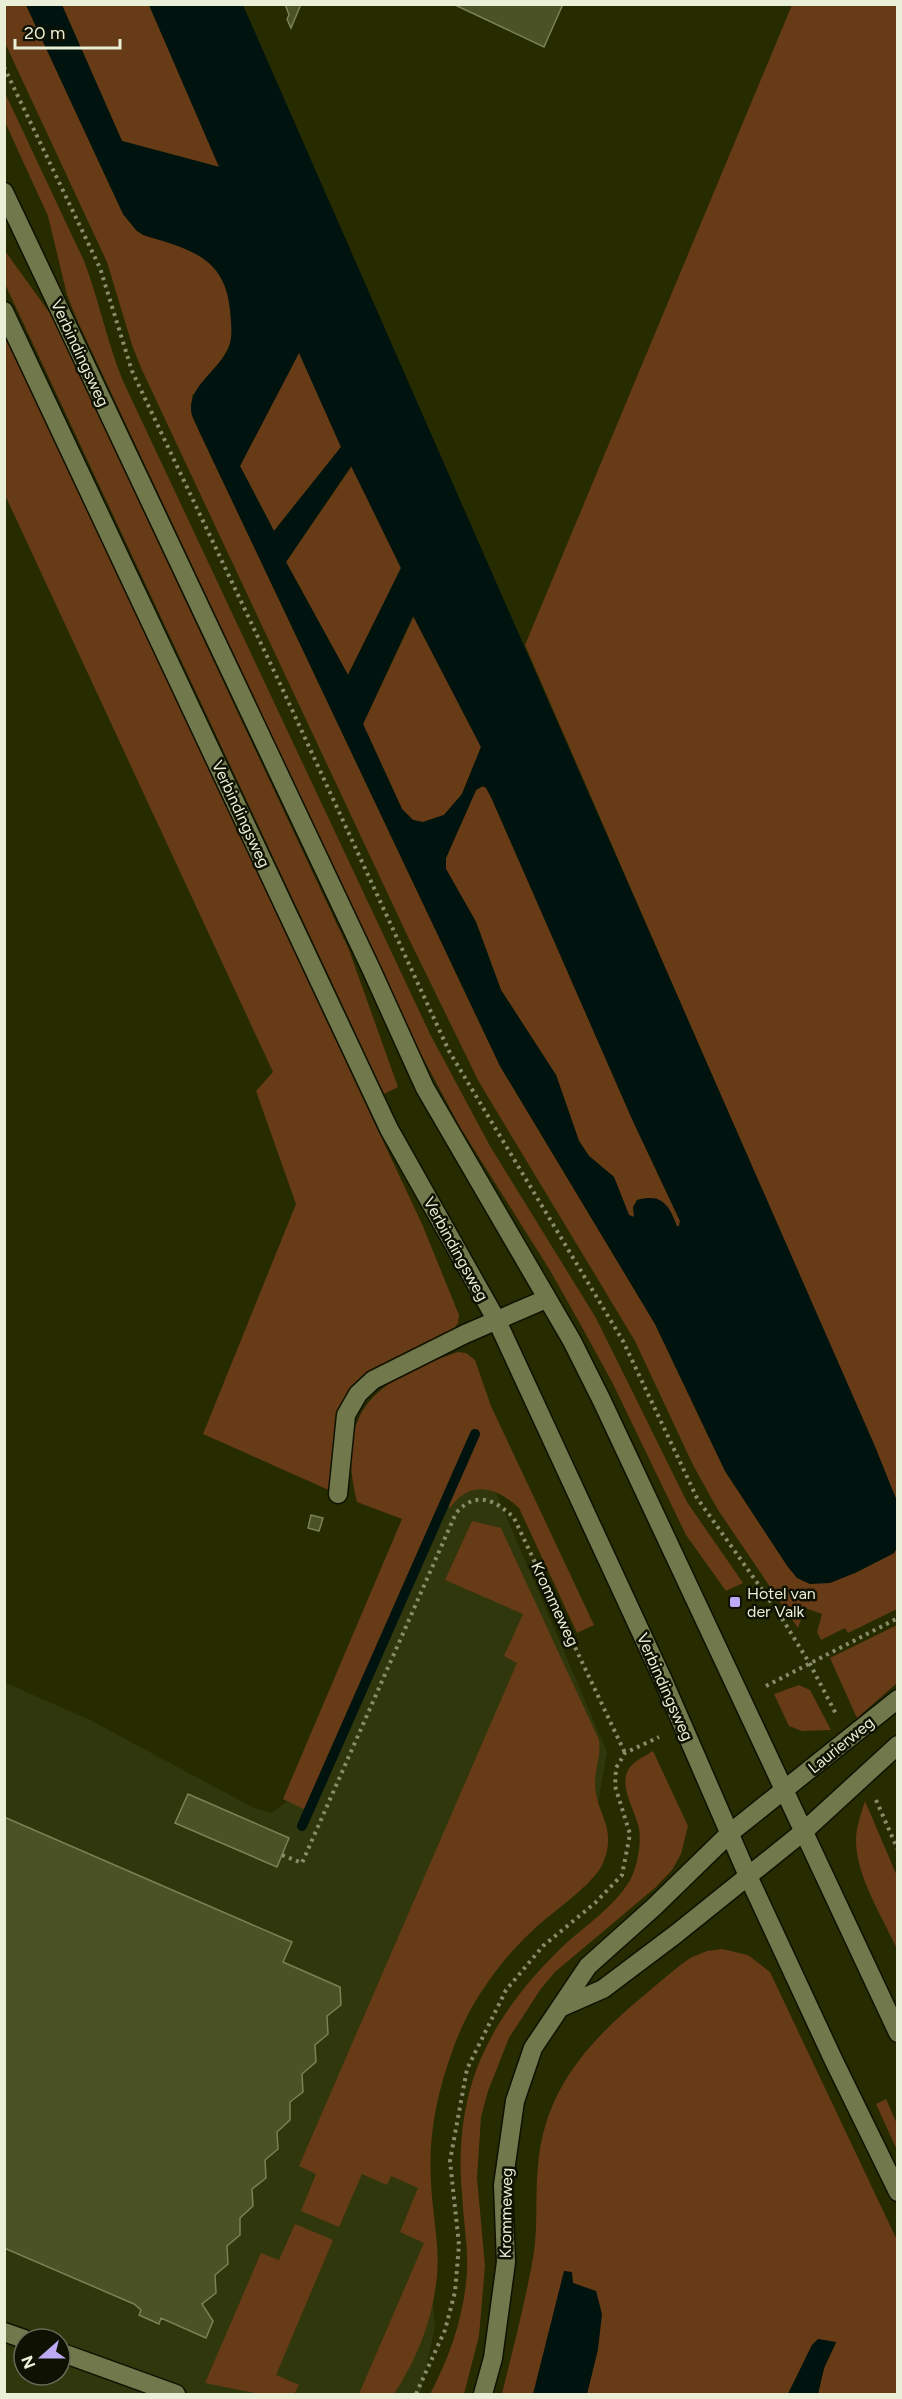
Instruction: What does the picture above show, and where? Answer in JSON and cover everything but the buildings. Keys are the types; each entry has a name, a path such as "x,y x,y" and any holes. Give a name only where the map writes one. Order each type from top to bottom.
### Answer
{"street":[{"name":"Verbindingsweg","path":"4,192 425,1089 572,1341 897,2033"},
{"name":"Verbindingsweg","path":"4,311 388,1129 496,1321 663,1680 748,1876 897,2192"},
{"path":"338,1494 346,1415 358,1394 374,1380 546,1299"},
{"name":"Laurierweg","path":"729,1833 897,1699"},
{"path":"562,2007 603,1989 803,1832 897,1746"},
{"name":"Krommeweg","path":"483,2394 494,2358 506,2262 503,2185 515,2101 533,2048 588,1966 654,1907 729,1833"},
{"path":"72,2356 176,2394"}],"path":[{"path":"4,67 100,268 132,371 282,688 449,1051 623,1341 697,1498 778,1612 810,1664 897,1618"},
{"name":"Krommeweg","path":"282,1855 302,1863 456,1513 465,1502 480,1499 501,1505 514,1518 625,1753"},
{"path":"895,1839 897,1850"}],"shaded area":[{"path":"4,5 26,5 123,214 137,231 184,247 202,256 216,269 223,280 230,305 231,341 221,361 192,396 199,431 500,1066 655,1324 725,1471 788,1567 855,1573 894,1553 897,1548 897,1609 848,1633 845,1628 821,1640 817,1632 822,1614 805,1608 798,1628 718,1510 693,1465 635,1341 479,1082 409,939 142,370 132,345 107,262 5,43"},
{"path":"26,5 62,5 122,141 219,167 149,5 243,5 874,1444 897,1501 897,1548 894,1553 830,1583 810,1584 797,1578 725,1471 655,1324 500,1066 194,420 191,409 195,392 225,355 230,343 230,310 227,292 221,277 212,266 189,251 143,235 123,214","holes":["299,353 341,447 274,531 240,466","351,466 401,568 348,675 286,562","413,616 481,747 462,794 444,815 423,822 413,820 402,809 363,724","483,786 491,797 632,1119 680,1221 679,1226 663,1202 653,1198 637,1200 633,1207 634,1217 629,1215 614,1177 589,1156 579,1141 556,1075 501,990 476,922 446,869 446,858 476,790"]},
{"path":"62,5 149,5 220,167 122,141"},
{"path":"792,5 897,5 897,1501 525,645"},
{"path":"5,93 84,261 123,381 430,1034 490,1146 596,1318 687,1502 743,1583 726,1591 686,1535 612,1382 583,1329 551,1272 460,1127 421,1054 78,322 67,295 48,216 5,122"},
{"path":"5,251 52,316 349,950 398,1087 384,1094 5,284"},
{"path":"4,334 422,1224 459,1315 458,1323 453,1330 360,1385 331,1491 203,1434 296,1204 256,1091 273,1072 5,495"},
{"path":"299,352 341,447 274,531 240,466"},
{"path":"352,466 401,568 348,675 286,562"},
{"path":"414,616 481,747 462,794 444,815 423,822 413,820 402,809 363,724"},
{"path":"486,787 491,797 632,1119 680,1221 677,1227 669,1209 656,1198 634,1217 629,1215 614,1177 589,1156 579,1141 556,1075 501,990 476,922 446,869 446,858 476,790"},
{"path":"458,1352 466,1353 475,1360 491,1406 594,1625 577,1633 519,1508 511,1501 493,1491 484,1489 466,1493 450,1508 445,1502 308,1811 283,1799 402,1519 357,1502 351,1470 352,1443 358,1421 369,1402 385,1387 430,1362"},
{"path":"468,1427 607,1752 587,1864 472,1977 417,2106 435,2327 420,2394 5,2394 4,1682 90,1720 254,1808 272,1813 304,1788"},
{"path":"472,1521 501,1528 599,1740 595,1784 596,1795 607,1830 607,1851 603,1863 591,1880 531,1932 506,1958 484,1987 458,2035 442,2083 432,2132 430,2165 438,2264 428,2323 417,2353 394,2394 359,2394 424,2243 400,2232 418,2188 391,2176 387,2185 362,2174 339,2227 301,2211 316,2174 299,2166 517,1663 504,1656 523,1614 445,1580"},
{"path":"897,1625 897,1683 857,1718 830,1658"},
{"path":"799,1685 810,1690 831,1730 802,1731 789,1726 774,1694"},
{"path":"653,1751 688,1826 681,1854 672,1870 656,1887 555,1972 540,1990 509,2038 488,2091 481,2117 477,2178 485,2266 479,2336 464,2394 430,2394 455,2334 466,2286 467,2260 461,2146 468,2098 477,2068 492,2036 521,1992 556,1953 612,1903 630,1880 638,1858 640,1837 626,1789 626,1774 635,1762"},
{"path":"865,1801 897,1876 897,1949 860,1868 856,1841"},
{"path":"722,1949 748,1955 770,1972 897,2240 897,2394 818,2394 824,2368 836,2343 818,2339 812,2345 788,2394 587,2394 598,2349 539,2378 533,2394 502,2394 534,2252 537,2177 542,2139 549,2114 559,2092 587,2051 622,2014 692,1957 707,1951"},
{"path":"886,2099 897,2124 897,2150 876,2104"},
{"path":"295,2224 333,2240 276,2375 299,2385 294,2394 260,2394 205,2383 261,2253 279,2260"},
{"path":"564,2271 572,2272 573,2283 596,2291 602,2314 598,2349 587,2394 533,2394"},
{"path":"818,2339 836,2342 824,2368 818,2394 788,2394 812,2345"}],"waterway":[{"path":"302,1826 475,1434"}],"place":[{"name":"Hotel van der Valk","path":"735,1602"}]}
